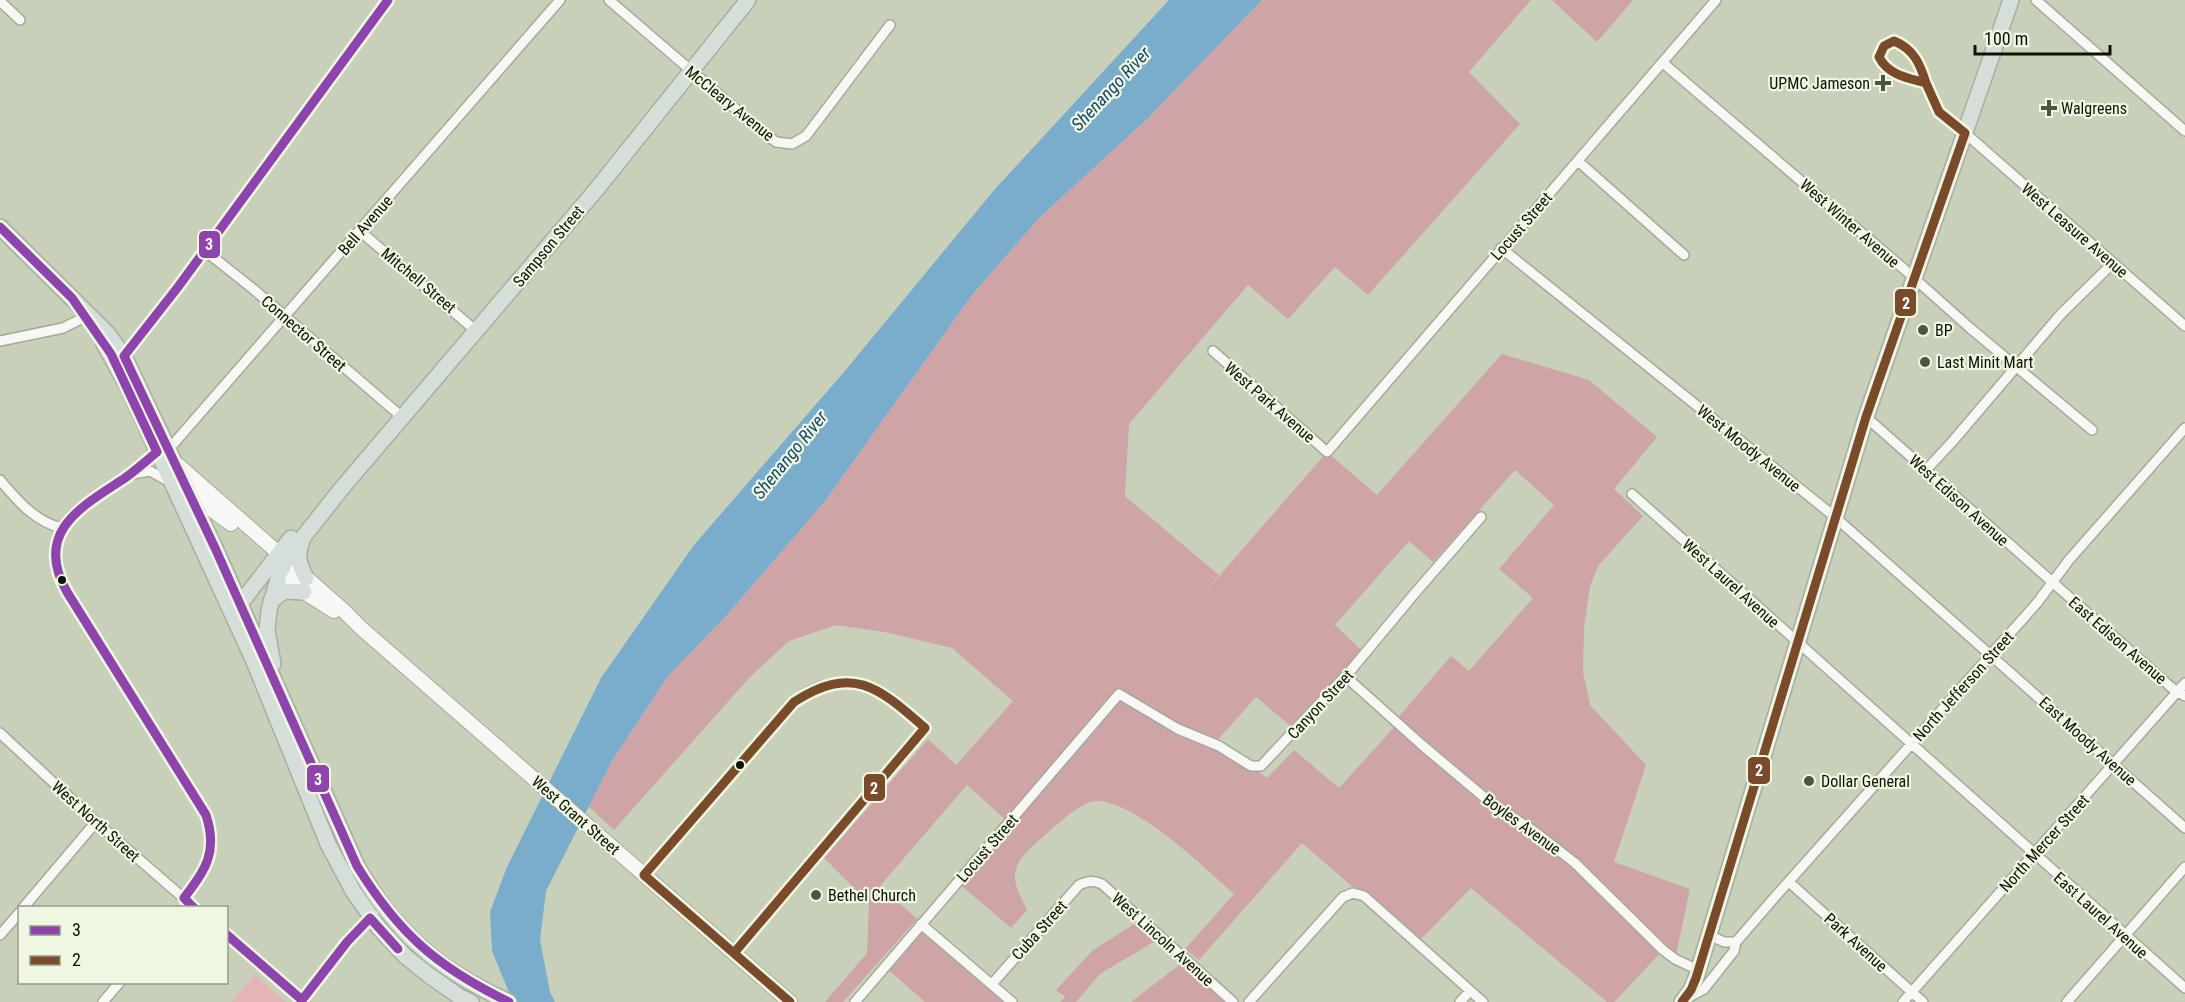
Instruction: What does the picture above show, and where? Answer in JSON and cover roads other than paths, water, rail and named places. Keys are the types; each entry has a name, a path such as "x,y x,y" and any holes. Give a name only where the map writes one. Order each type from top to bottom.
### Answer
{"main road":[{"path":"1683,1001 1691,990 1709,935 1866,417 2012,0"},
{"name":"Sampson Street","path":"236,609 303,537 342,488 596,190 692,72 746,1"},
{"path":"0,227 107,333 167,454 172,483 286,704 357,866 383,907 418,947 453,972 509,1002"},
{"path":"72,297 119,359 129,389 190,494 236,609 253,659 332,852 353,891 370,918 405,956 465,1000"},
{"path":"129,389 167,460 190,494"},
{"name":"Sampson Street","path":"286,704 276,678 267,623 279,561 303,525 342,488"},
{"path":"271,601 284,591 305,585 298,563 303,537"}],"street":[{"path":"119,359 142,335 388,0"},
{"name":"Bell Avenue","path":"62,528 76,510 167,454 560,0"},
{"name":"McCleary Avenue","path":"609,0 776,142 792,144 806,135 890,25"},
{"name":"Locust Street","path":"1327,452 1716,0"},
{"path":"2036,0 2185,131"},
{"path":"0,1 20,20"},
{"name":"West Winter Avenue","path":"1663,63 2092,430"},
{"name":"West Leasure Avenue","path":"1965,133 2185,326"},
{"path":"1578,161 1684,255"},
{"name":"Mitchell Street","path":"360,231 477,331"},
{"name":"West Moody Avenue","path":"1501,248 1835,517 1991,655"},
{"name":"Connector Street","path":"204,250 402,417"},
{"path":"1926,470 2061,314 2113,263"},
{"path":"0,341 63,328 75,324 85,316"},
{"name":"West Park Avenue","path":"1213,351 1327,452"},
{"name":"West Edison Avenue","path":"1866,417 2052,582"},
{"name":"North Jefferson Street","path":"1683,1001 1704,989 1734,951 1736,942 2037,603 2068,560 2185,428"},
{"name":"West Grant Street","path":"167,454 305,585 361,628 790,1002"},
{"path":"130,475 150,471 172,483"},
{"path":"0,480 35,517 51,526 62,528 56,548 56,561 61,580 207,815 213,842 207,865 188,904"},
{"name":"West Grant Street","path":"190,494 279,561"},
{"name":"West Laurel Avenue","path":"1632,494 1911,744"},
{"name":"Canyon Street","path":"1119,694 1178,729 1220,746 1255,767 1264,764 1346,676 1481,517"},
{"name":"East Edison Avenue","path":"2052,582 2181,694"},
{"name":"East Moody Avenue","path":"1991,655 2185,828"},
{"name":"Boyles Avenue","path":"1346,676 1422,745 1491,803 1575,863 1669,955 1698,970"},
{"path":"644,875 758,742 794,702 805,694 831,684 854,683 868,686 892,699 925,728 734,953"},
{"name":"North Mercer Street","path":"1903,1002 2114,764 2181,694 2185,684"},
{"name":"Locust Street","path":"855,1002 1119,694"},
{"name":"West North Street","path":"0,733 188,904"},
{"name":"East Laurel Avenue","path":"1911,744 2185,988"},
{"path":"25,906 96,822"},
{"path":"2067,1002 2185,867"},
{"name":"Cuba Street","path":"992,984 1079,885 1090,881"},
{"name":"West Lincoln Avenue","path":"1090,881 1102,884 1233,1002"},
{"name":"Park Avenue","path":"1789,882 1923,1002"},
{"path":"1249,1002 1343,897 1353,893 1364,896 1483,1002"},
{"path":"228,936 302,1001 347,942 383,907"},
{"path":"0,935 18,914"},
{"path":"921,924 1012,1002"},
{"path":"1709,935 1724,942 1736,942"},
{"path":"103,1002 118,984"},
{"path":"1460,1002 1470,991"}],"water":[{"name":"Shenango River","path":"1169,0 1262,0 1146,120 1039,218 972,295 825,501 726,616 668,676 613,759 546,891 540,940 550,992 555,1002 513,1002 492,951 490,912 507,867 601,678 694,545 844,372 995,189"}],"place":[{"name":"UPMC Jameson","path":"1883,83"},
{"name":"Walgreens","path":"2049,108"},
{"name":"BP","path":"1923,330"},
{"name":"Last Minit Mart","path":"1925,362"},
{"name":"Dollar General","path":"1809,781"},
{"name":"Bethel Church","path":"816,895"}]}
